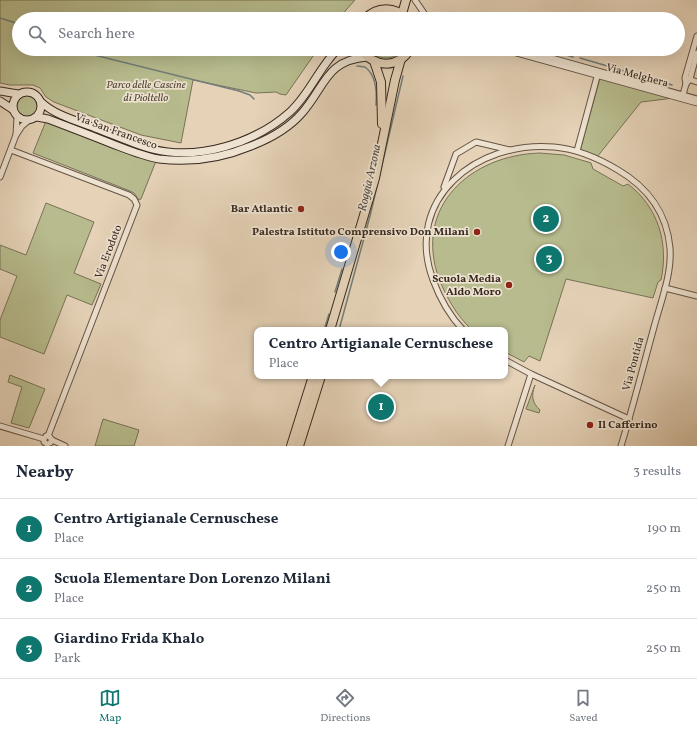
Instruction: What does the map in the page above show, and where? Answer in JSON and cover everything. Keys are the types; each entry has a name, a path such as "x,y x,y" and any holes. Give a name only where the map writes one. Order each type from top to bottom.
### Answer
{"main road":[{"path":"385,9 389,0"},
{"path":"405,12 406,0"},
{"path":"373,12 385,9 397,12"},
{"path":"367,56 379,75 382,93 382,144"},
{"path":"331,327 375,178 395,80 401,59 404,56"},
{"path":"370,59 388,64 401,59"},
{"path":"291,446 312,379"},
{"path":"299,446 320,379"},
{"path":"295,446 298,425"}],"street":[{"path":"415,0 423,12"},
{"path":"682,97 697,36"},
{"path":"687,80 697,53"},
{"name":"Via San Francesco","path":"40,102 58,114 152,149 170,152 212,150 237,143 258,134 291,111 332,56"},
{"name":"Via Melghera","path":"530,56 598,73"},
{"name":"Via Melghera","path":"543,56 682,97 697,103"},
{"name":"Via San Francesco","path":"37,117 48,119 145,156 175,160 194,160 218,157 260,143 276,134 302,114 334,68 353,58 370,59"},
{"path":"577,151 598,73"},
{"path":"687,80 697,82"},
{"path":"0,91 18,94 31,92 37,96 40,102 41,110 37,117 28,121 22,126 16,136 0,177"},
{"path":"12,109 14,99 18,94"},
{"name":"Via Melghera","path":"682,97 697,99"},
{"path":"0,101 12,109 17,117 28,121"},
{"path":"16,136 17,117"},
{"path":"460,327 442,302 431,275 427,259 426,241 428,224 456,154 476,142 511,150"},
{"name":"Via Pontida","path":"511,150 544,146 577,151 598,159 626,174 642,187 655,204 665,222 669,239 670,264 665,288 621,446"},
{"name":"Via Erodoto","path":"10,150 128,195 134,199 137,205 48,438"},
{"path":"442,192 454,179 468,168 491,157 511,150"},
{"path":"665,288 697,296"},
{"path":"508,362 531,374 629,419"},
{"path":"508,446 531,374"},
{"path":"0,426 48,438 65,446"}],"green space":[{"name":"Parco delle Cascine di Pioltello","path":"0,0 355,0 344,12 12,12 12,56 313,56 286,95 276,92 256,93 193,80 181,143 141,135 54,102 46,97 40,88 33,85 10,85 0,83"},
{"path":"376,56 396,56 386,58"},
{"path":"600,78 674,98 641,102 597,157 580,151"},
{"path":"27,95 35,98 38,106 35,114 27,117 19,114 16,106 19,98"},
{"path":"46,121 156,161 141,199 139,200 134,193 130,191 33,153"},
{"path":"540,153 564,155 591,163 593,169 623,186 628,184 638,193 654,215 662,239 663,266 661,280 658,282 653,298 566,279 540,361 529,356 524,362 508,354 508,327 469,327 466,324 449,300 439,279 433,253 434,229 441,208 454,189 471,174 491,163 515,156"},
{"path":"46,203 94,222 74,273 101,284 92,305 67,295 44,354 0,337 0,320 17,276 0,269 0,245 26,255"},
{"path":"10,375 45,389 29,428 11,423 22,387 8,382"},
{"path":"535,385 533,399 535,405 540,410 539,413 526,409"},
{"path":"103,419 139,430 134,446 95,446"}],"waterway":[{"path":"0,18 12,22"},
{"path":"98,56 239,91 250,95 254,99"},
{"name":"Roggia Arzona","path":"580,58 672,85"},
{"path":"357,66 365,67 372,74 376,89 376,105"},
{"name":"Roggia Arzona","path":"340,327 370,216 403,76"},
{"path":"335,292 342,269"},
{"path":"325,327 329,314"}],"place":[{"name":"Bar Atlantic","path":"301,209"},
{"name":"Scuola Elementare Don Lorenzo Milani","path":"546,219"},
{"name":"Palestra Istituto Comprensivo Don Milani","path":"477,232"},
{"name":"Giardino Frida Khalo","path":"549,259"},
{"name":"Scuola Media Aldo Moro","path":"509,285"},
{"name":"Centro Artigianale Cernuschese","path":"381,407"},
{"name":"Il Cafferino","path":"590,425"}]}
